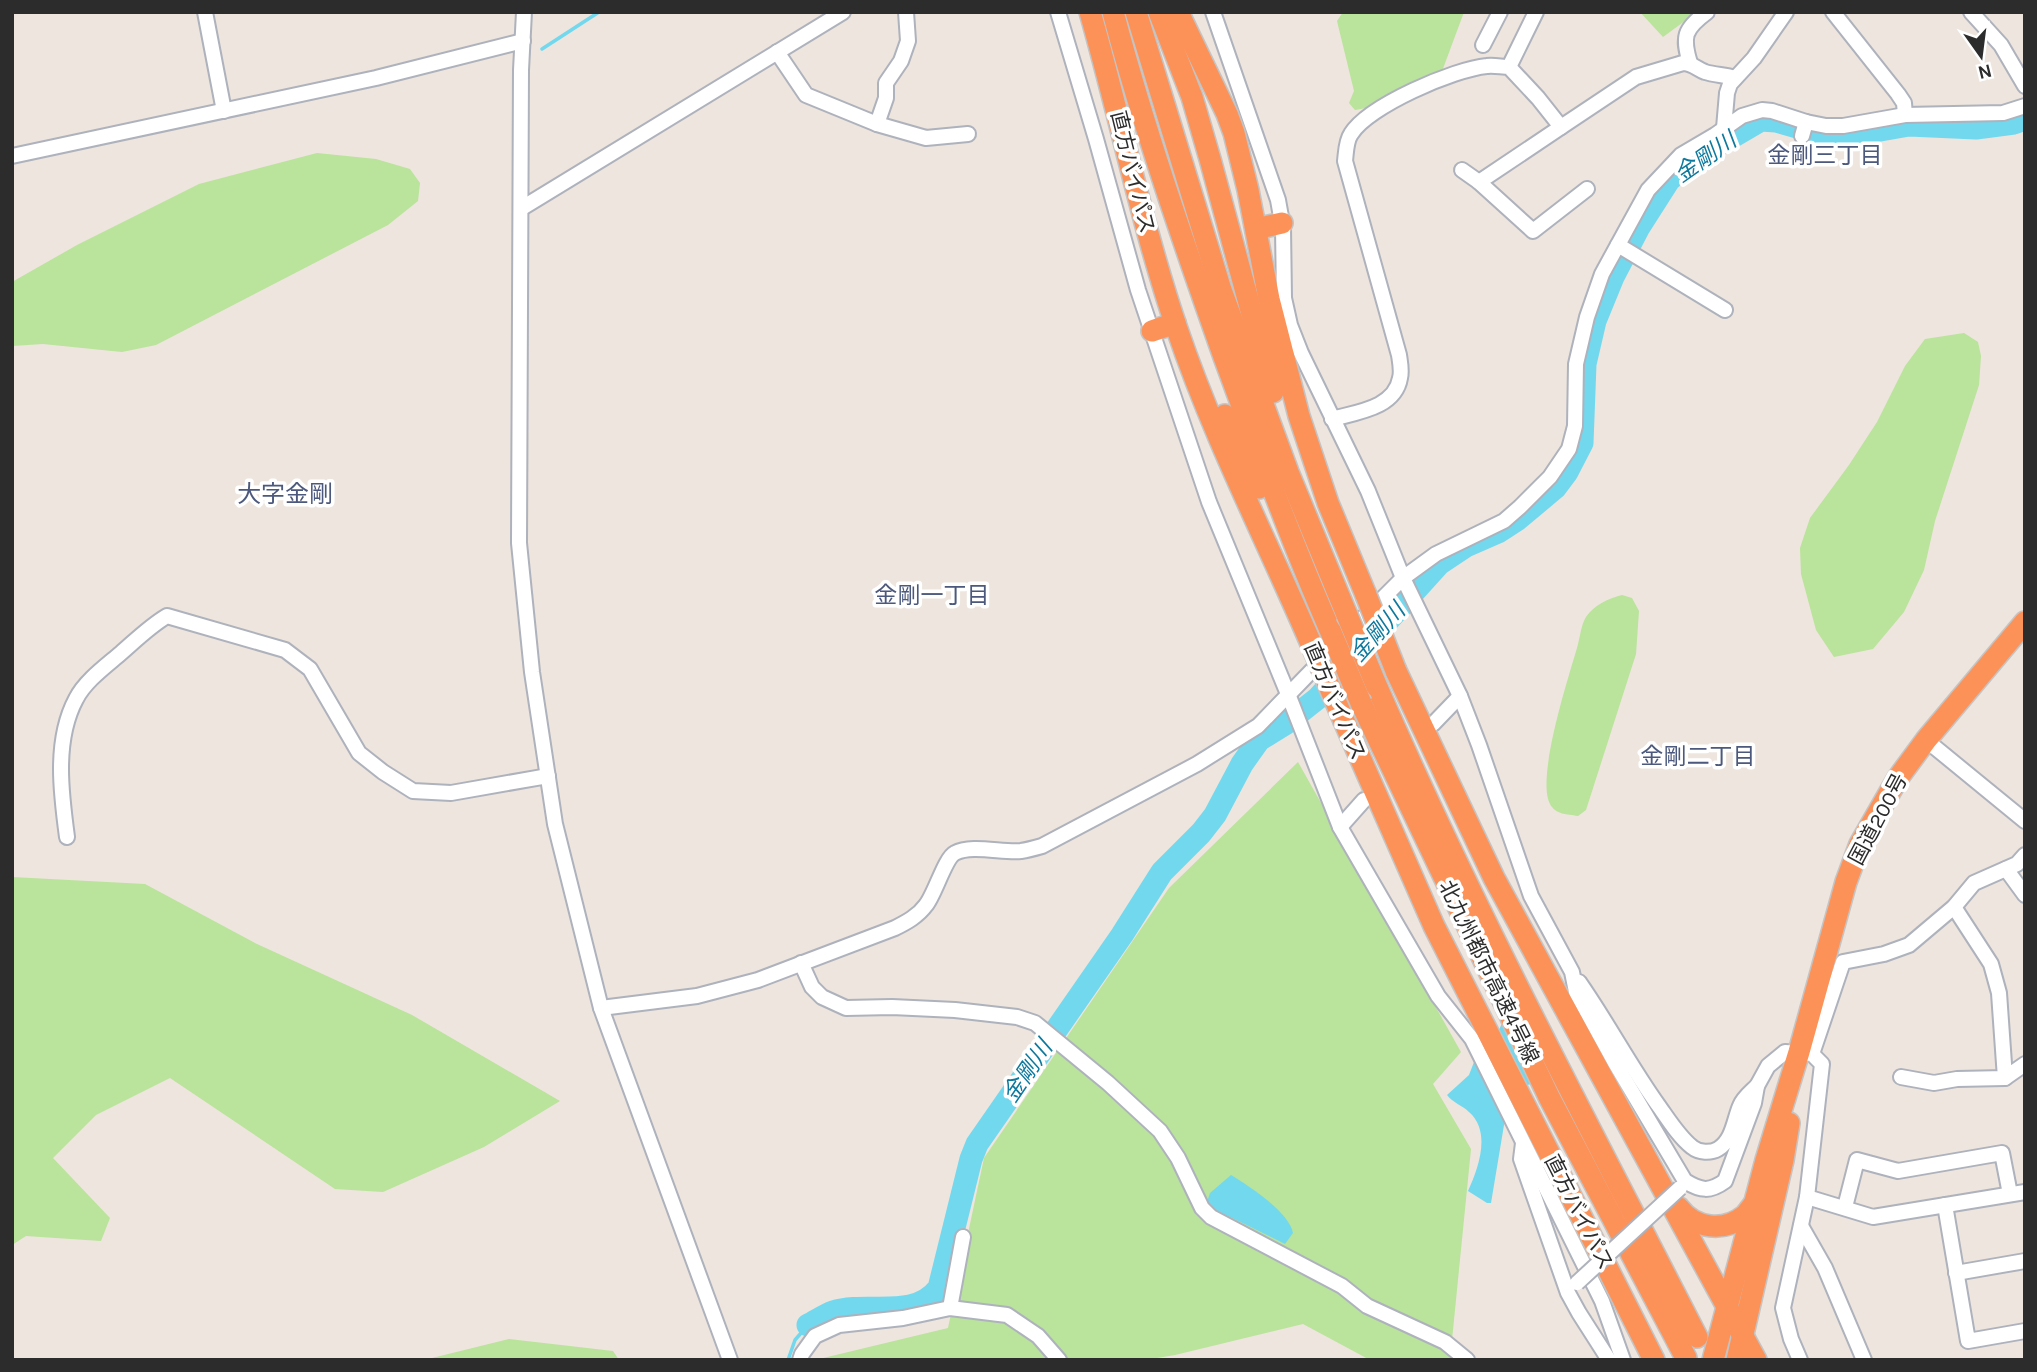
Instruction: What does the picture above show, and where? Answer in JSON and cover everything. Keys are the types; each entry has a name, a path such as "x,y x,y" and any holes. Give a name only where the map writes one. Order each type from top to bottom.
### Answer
{"highway":[{"name":"直方バイパス","path":"1090,12 1175,323 1236,477 1280,572 1477,1030 1523,1102 1654,1360"},
{"path":"1112,12 1204,300 1308,579"},
{"path":"1136,12 1221,290 1288,471 1331,574"},
{"path":"1158,12 1192,97 1265,366 1313,509 1331,574"},
{"path":"1178,12 1227,114"},
{"path":"1191,12 1214,65 1243,165 1269,299 1299,416 1328,503 1396,670 1494,878 1676,1184 1727,1306 1756,1360"},
{"path":"1114,98 1143,177 1208,380 1260,490 1308,579"},
{"path":"1256,229 1282,223"},
{"path":"1152,331 1175,323"},
{"name":"北九州都市高速4号線","path":"1331,574 1377,687 1465,879 1697,1337"},
{"name":"北九州都市高速4号線","path":"1308,579 1361,702 1550,1099 1686,1358"},
{"name":"国道200号","path":"1737,1360 1846,883 1860,844 1898,778 1926,740 2025,622"},
{"name":"国道200号","path":"1713,1360 1766,1160 1806,1053"},
{"path":"1676,1184 1682,1213 1695,1222 1709,1226 1734,1222 1746,1215 1755,1202"}],"street":[{"path":"205,12 224,111"},
{"path":"524,12 521,70 519,543 532,672 555,824 601,1008 730,1360"},
{"path":"522,208 843,12"},
{"path":"877,124 886,98 886,83 901,61 908,41 906,12"},
{"path":"1058,12 1138,290 1209,502 1289,694 1339,827 1438,996 1477,1030 1514,1124 1602,1301 1623,1360"},
{"path":"1213,12 1278,200 1282,223 1284,299 1290,325 1368,491 1403,578 1460,696 1531,897 1573,972 1668,1120 1692,1147 1700,1152 1718,1149 1726,1142 1741,1103 1757,1086 1768,1066 1785,1052 1806,1053 1822,1064 1807,1198 1783,1308 1800,1360"},
{"path":"1483,46 1500,12"},
{"path":"1509,67 1536,12"},
{"path":"1690,63 1684,44 1686,34 1707,12"},
{"path":"1724,128 1727,93 1732,83 1754,58 1786,12"},
{"path":"1833,12 1898,94 1904,103 1905,115"},
{"path":"1971,12 2001,45 2025,86"},
{"path":"12,156 376,78 523,41"},
{"path":"777,52 806,95 877,124 926,138 968,134"},
{"path":"1479,182 1636,78 1683,62 1732,83"},
{"path":"1332,419 1367,410 1386,401 1400,378 1399,355 1345,161 1350,135 1371,114 1407,93 1444,78 1486,66 1509,67 1538,97 1561,127"},
{"path":"1732,83 1734,101 1738,105 1772,111 1804,129 1843,126 1905,115 2003,113 2025,106"},
{"path":"601,1008 697,996 758,980 895,928 914,918 926,906 954,853 975,849 1019,852 1042,846 1197,764 1258,726 1403,578 1436,554 1504,521 1550,477 1569,449 1575,426 1576,364 1587,317 1602,274 1648,190 1681,155 1742,116 1762,110"},
{"path":"1462,170 1533,231 1587,189"},
{"path":"1618,245 1725,310"},
{"path":"67,837 61,793 63,754 66,724 77,697 95,676 155,623 167,616 285,650 310,669 359,753 413,791 452,793 548,776"},
{"path":"1433,724 1460,696"},
{"path":"1926,740 2025,821"},
{"path":"1339,827 1364,800"},
{"path":"1806,1053 1843,962 1884,954 1909,945 1954,907 1975,883 2017,864 2025,855"},
{"path":"2006,869 2025,895"},
{"path":"1954,907 1991,964 1999,993 2005,1078"},
{"path":"801,963 812,987 822,998 846,1008 955,1010 1017,1017 1035,1023 1108,1083 1160,1131 1178,1158 1202,1208 1211,1217 1342,1286 1367,1307 1445,1342 1467,1360"},
{"path":"1573,972 1576,992 1676,1184 1697,1189 1715,1188 1725,1181 1754,1102 1757,1086"},
{"path":"1901,1077 1934,1083 1956,1079 2005,1078 2025,1064"},
{"path":"1524,1143 1521,1159 1572,1288 1578,1314 1609,1360"},
{"path":"1807,1198 1873,1217 2018,1193 2002,1153 1898,1171 1857,1160 1845,1208"},
{"path":"1572,1288 1676,1184"},
{"path":"1945,1205 1968,1341 2025,1331"},
{"path":"1801,1226 1825,1268 1864,1360"},
{"path":"950,1308 963,1237"},
{"path":"1956,1273 2025,1262"},
{"path":"800,1360 815,1336 839,1325 903,1318 950,1308 1007,1315 1038,1336 1059,1360"}],"green space":[{"path":"1343,12 1464,12 1441,74 1408,85 1366,108 1355,110 1349,103 1354,91 1337,21"},
{"path":"1640,12 1697,12 1663,37"},
{"path":"317,153 376,159 410,169 420,183 418,201 388,225 156,345 122,352 43,344 12,346 12,282 77,245 199,184"},
{"path":"1964,333 1978,342 1981,356 1979,385 1935,521 1924,570 1904,612 1873,649 1834,657 1816,630 1801,574 1800,548 1810,518 1877,422 1905,366 1925,339"},
{"path":"1622,595 1632,598 1639,611 1636,654 1586,810 1578,816 1562,813 1550,804 1547,791 1550,751 1561,704 1586,617 1598,605"},
{"path":"1298,762 1461,1052 1433,1084 1471,1149 1450,1360 1370,1360 1303,1324 1145,1360 815,1360 948,1328 984,1158 1169,888"},
{"path":"12,877 145,884 257,944 412,1015 560,1101 484,1147 383,1192 335,1189 170,1078 96,1115 53,1158 110,1218 101,1241 26,1236 12,1245"},
{"path":"509,1339 613,1351 619,1360 424,1360"}],"water":[{"path":"1516,1012 1552,1079 1527,1085 1505,1119 1491,1203 1487,1203 1468,1191 1479,1162 1480,1130 1469,1112 1447,1095 1469,1075 1474,1062 1496,1037 1502,1023"},
{"path":"1231,1175 1267,1200 1284,1217 1293,1233 1285,1244 1206,1205 1210,1193"}],"waterway":[{"path":"542,49 599,12"},
{"name":"金剛川","path":"808,1325 833,1312 847,1309 917,1304 929,1298 939,1288 977,1144 1122,935 1162,872 1215,815 1242,764 1259,740 1318,698 1439,564 1466,546 1498,532 1518,519 1555,488 1582,443 1585,364 1595,321 1613,277 1639,227 1669,180 1691,161 1761,120 1776,121 1835,138 1909,125 1976,128 2025,119"},
{"path":"788,1360 795,1340 808,1325"}],"district":[{"name":"金剛三丁目","path":"1825,155"},
{"name":"大字金剛","path":"285,494"},
{"name":"金剛一丁目","path":"932,595"},
{"name":"金剛二丁目","path":"1698,756"}]}
